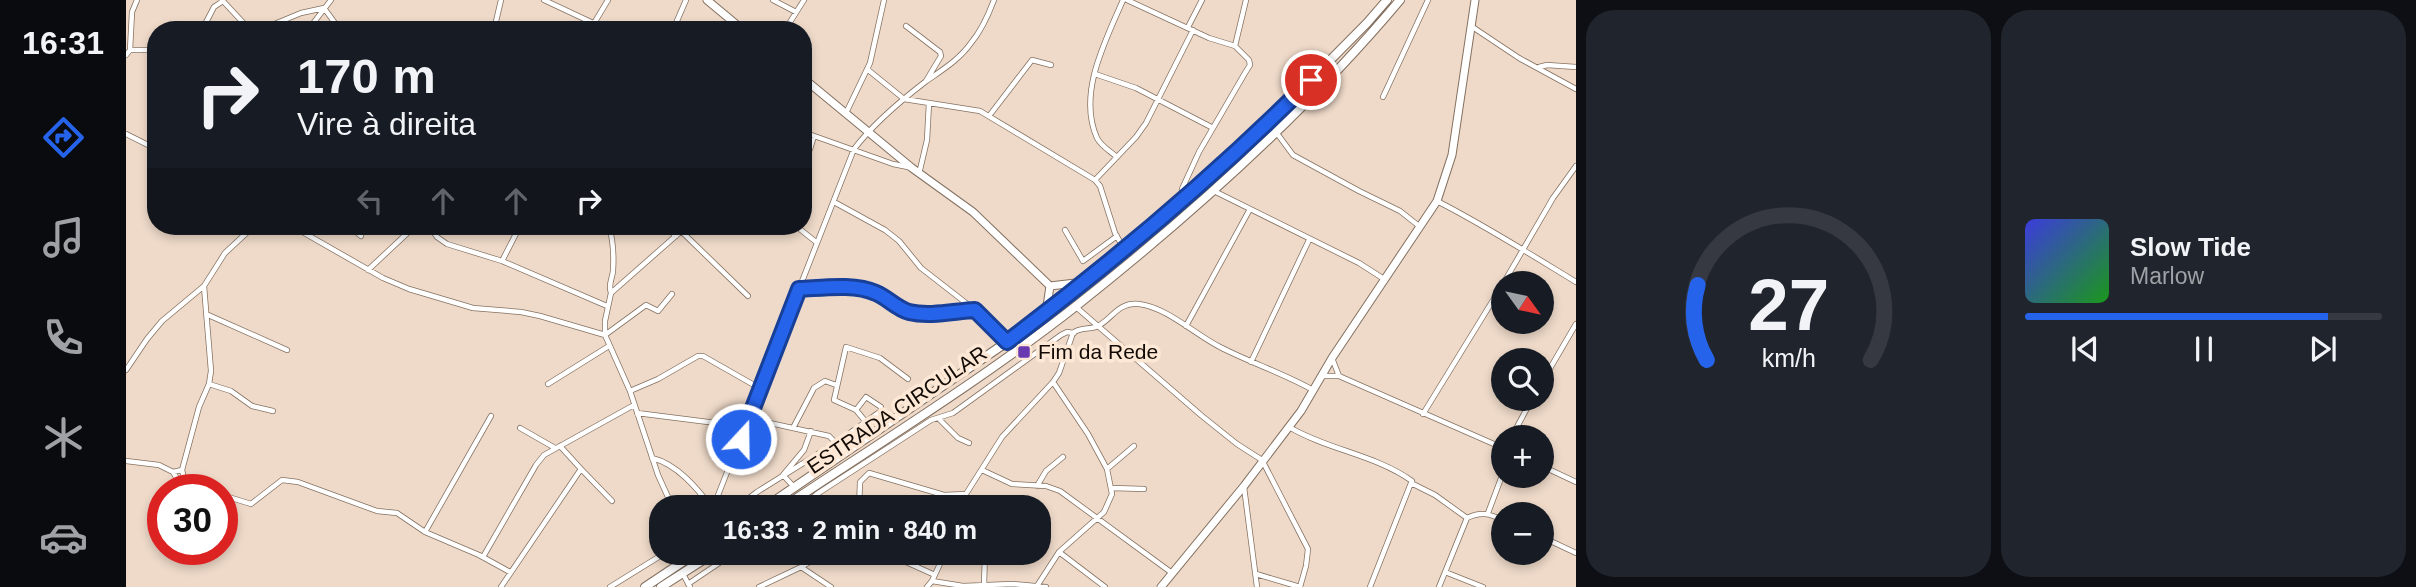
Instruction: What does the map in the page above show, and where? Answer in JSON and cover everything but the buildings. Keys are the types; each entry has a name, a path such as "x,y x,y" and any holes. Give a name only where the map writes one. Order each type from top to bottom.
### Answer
{"main road":[{"name":"ESTRADA CIRCULAR","path":"783,495 1007,342 1157,225 1254,137 1387,0"},
{"name":"ESTRADA CIRCULAR","path":"802,495 1015,351 1075,307 1167,231 1275,132 1374,31 1400,0"},
{"path":"645,587 677,565"},
{"path":"662,587 696,565"}],"street":[{"path":"137,0 132,12 128,53 147,51"},
{"path":"207,21 214,7 223,0 242,21"},
{"path":"315,21 331,0"},
{"path":"496,21 501,0"},
{"path":"544,0 591,21"},
{"path":"594,21 608,0"},
{"path":"677,21 686,0"},
{"path":"707,0 732,21"},
{"path":"773,0 796,12"},
{"path":"790,21 804,0"},
{"path":"846,113 874,50 884,0"},
{"path":"717,495 854,149 869,130 925,82 949,66 970,45 985,22 994,0"},
{"path":"1116,157 1096,136 1091,102 1103,47 1125,0 1209,38 1235,46 1246,55 1250,65 1213,128 1182,189"},
{"path":"1095,180 1136,136 1159,99 1202,0"},
{"path":"1235,46 1246,0"},
{"path":"1383,97 1429,0"},
{"path":"1161,587 1301,411 1332,358 1437,201 1452,155 1475,0"},
{"path":"282,21 324,8"},
{"path":"324,8 333,21"},
{"path":"906,26 941,56 925,82"},
{"path":"1470,26 1576,89"},
{"path":"989,116 1032,60 1051,65"},
{"path":"1538,68 1547,65 1576,67"},
{"path":"867,69 904,99 968,108 989,116 1095,180 1100,186 1124,250"},
{"path":"1095,74 1136,88 1213,128"},
{"path":"812,85 919,174 972,212 1050,286"},
{"path":"919,174 927,140 929,103"},
{"path":"1275,132 1293,155 1400,211 1419,226"},
{"path":"126,134 147,144"},
{"path":"812,142 814,135 893,164 912,168"},
{"path":"1510,271 1553,198 1576,166"},
{"path":"1213,190 1359,263 1384,279"},
{"path":"1437,201 1471,218 1576,282"},
{"path":"834,202 885,230 899,241 921,268 975,310 1007,342"},
{"path":"1186,326 1250,209"},
{"path":"1065,230 1083,261 1117,236"},
{"path":"126,370 162,321 204,286 225,253 244,235"},
{"path":"308,235 368,270 409,289 473,308 530,314 605,335"},
{"path":"368,270 405,235"},
{"path":"436,235 447,244 502,261 607,306"},
{"path":"502,261 515,235"},
{"path":"611,235 612,275 608,286 611,293"},
{"path":"685,235 748,296"},
{"path":"807,235 816,242"},
{"path":"668,495 630,391 605,335 607,306 611,293 676,236"},
{"path":"1251,362 1309,240"},
{"path":"1050,286 1084,282"},
{"path":"183,474 211,371 204,286"},
{"path":"1046,313 1050,286"},
{"path":"799,289 836,288 875,292 908,312 924,314 975,310"},
{"path":"605,335 646,305 657,311 672,294"},
{"path":"816,495 931,420 953,413 1061,335 1097,326 1113,312 1135,304 1149,306 1217,346 1285,374 1312,390"},
{"path":"1423,414 1491,304"},
{"path":"1075,307 1202,416 1262,460 1308,549 1301,587 1256,574"},
{"path":"206,314 287,350"},
{"path":"1554,362 1576,324"},
{"path":"860,482 869,473 934,493 956,496 966,494 1014,423 1059,373 1074,332"},
{"path":"548,384 609,346"},
{"path":"866,422 856,410 834,400 846,347 888,362 908,379"},
{"path":"630,391 658,379 698,356 703,356 761,389"},
{"path":"1332,358 1339,376"},
{"path":"1321,376 1339,376 1491,443"},
{"path":"793,428 814,388 825,381 836,385"},
{"path":"1037,586 1059,552 1097,518 1112,494 1107,469 1088,434 1053,382"},
{"path":"209,384 230,391 252,406 273,411"},
{"path":"755,495 879,414 881,407 866,397 856,410"},
{"path":"483,557 536,465 557,447 634,405"},
{"path":"637,413 716,423 761,421 829,436 846,452"},
{"path":"425,532 491,416"},
{"path":"938,418 958,438 969,443"},
{"path":"1289,427 1314,441 1398,472 1467,517"},
{"path":"520,428 557,447 612,501"},
{"path":"783,475 804,450 811,431"},
{"path":"1107,469 1134,446"},
{"path":"1037,486 1046,471 1063,457"},
{"path":"652,458 662,460 673,467 701,495"},
{"path":"857,458 860,495"},
{"path":"126,461 159,465 173,472 182,470"},
{"path":"501,587 581,469"},
{"path":"982,470 1012,484 1045,486 1060,491 1172,573"},
{"path":"1554,472 1576,482"},
{"path":"783,475 794,487"},
{"path":"238,499 251,503 276,483 282,480 293,481 377,511 397,513 425,532 510,572"},
{"path":"1370,587 1409,484 1413,482"},
{"path":"1244,486 1257,587"},
{"path":"1112,488 1144,489"},
{"path":"1488,513 1497,488"},
{"path":"1439,587 1467,517 1474,514 1491,514"},
{"path":"1554,543 1576,553"},
{"path":"1059,552 1105,587"},
{"path":"610,587 649,563"},
{"path":"683,574 689,585 717,565"},
{"path":"759,587 804,565"},
{"path":"913,565 935,575"},
{"path":"927,587 940,565"},
{"path":"986,565 987,586"},
{"path":"801,567 831,587"},
{"path":"1445,572 1483,587"},
{"path":"932,581 964,586 1046,587"}],"place":[{"name":"Fim da Rede","path":"1024,352"}],"route":[{"path":"741,439 799,289 836,288 875,292 908,312 924,314 975,310 1007,342 1157,225 1254,137 1311,80"}]}
